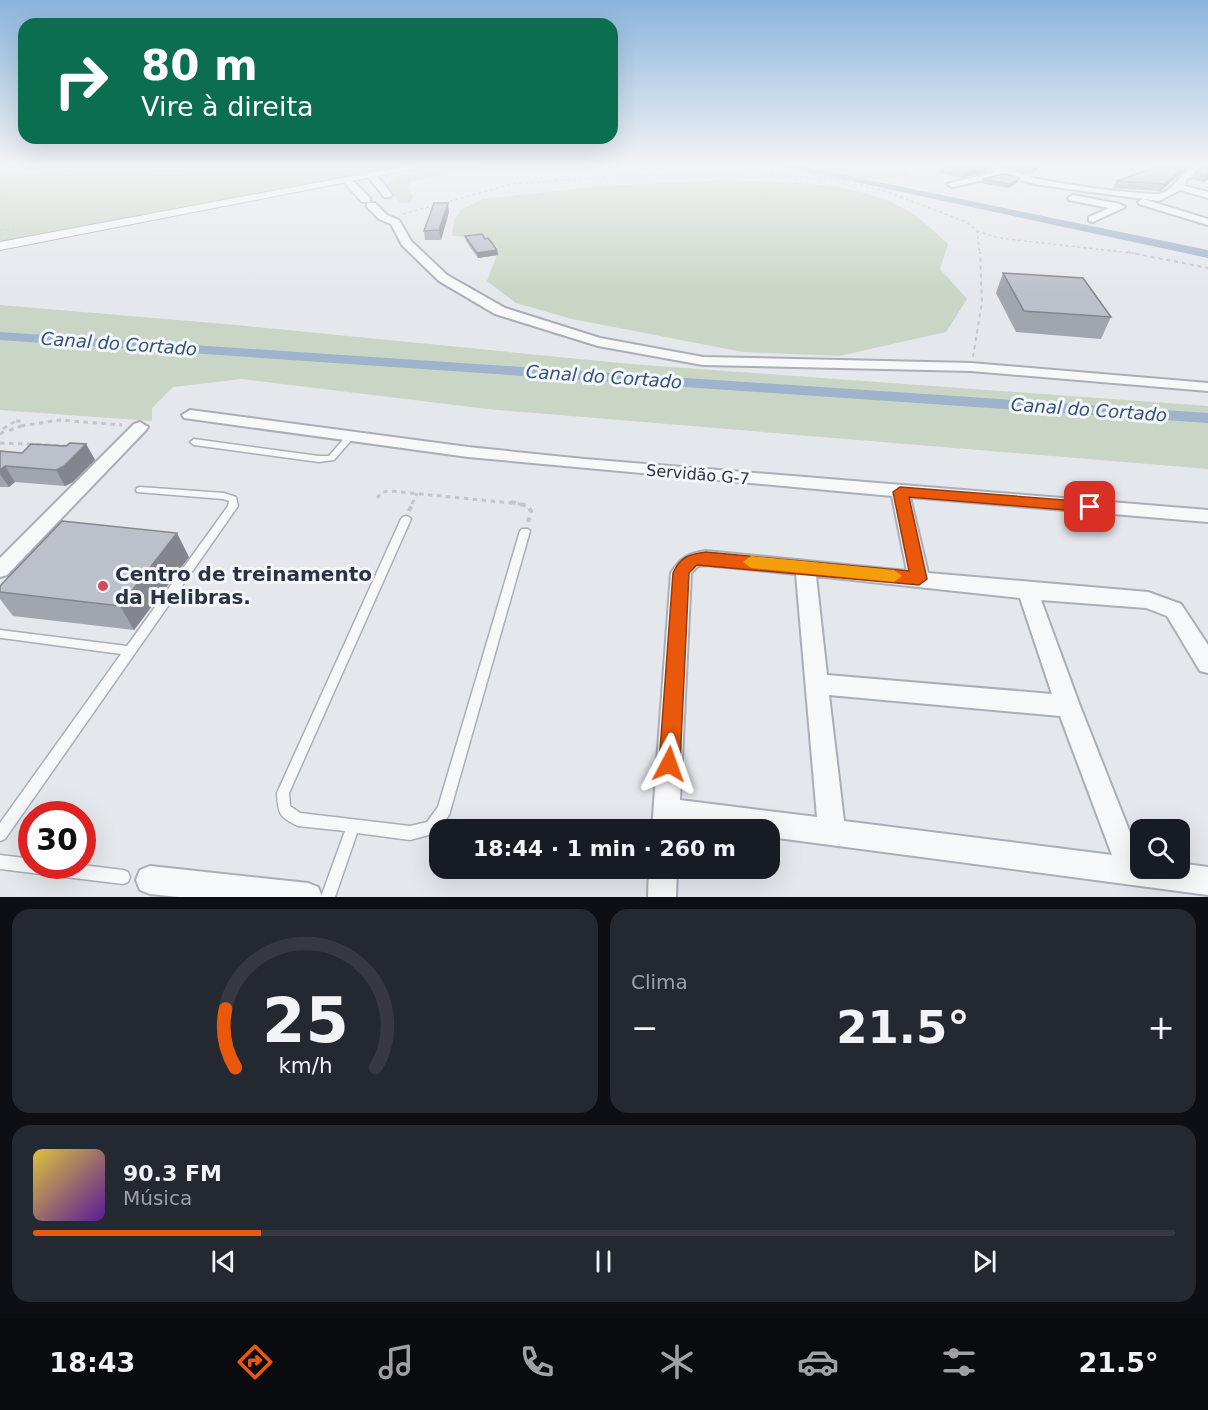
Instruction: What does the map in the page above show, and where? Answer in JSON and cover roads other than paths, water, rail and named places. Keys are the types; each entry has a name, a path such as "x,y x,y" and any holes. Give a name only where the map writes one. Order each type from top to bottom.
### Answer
{"street":[{"path":"0,246 206,207"},
{"path":"373,207 383,217 397,215 406,243 452,284 500,311 598,342 703,361 737,364 971,367 1208,387"},
{"path":"1093,219 1119,207"},
{"path":"1158,207 1208,222"},
{"name":"Servidão G-7","path":"190,416 584,464 1208,516"},
{"path":"0,570 134,427"},
{"path":"900,492 919,579"},
{"path":"666,819 681,573 685,564 694,559 706,558 1028,591 1148,600 1174,610 1182,619 1208,664"},
{"path":"805,568 832,832"},
{"path":"1028,591 1068,706 1130,867"},
{"path":"817,684 1068,706"},
{"path":"780,828 832,832 1130,870"},
{"path":"137,878 308,897"},
{"path":"1190,878 1208,880"},
{"path":"662,897 663,879"}],"lane":[{"path":"194,442 319,459 331,458 340,452 351,436"},
{"path":"0,834 233,506 233,499 224,496 140,489"},
{"path":"406,519 283,793 284,809 298,819 410,833 430,828 444,810 525,531"},
{"path":"2,634 129,651"},
{"path":"328,897 353,827"},
{"path":"0,862 137,878"}],"waterway":[{"path":"982,207 1208,254"},
{"name":"Canal do Cortado","path":"0,336 1208,418"}],"place":[{"name":"Centro de treinamento da Helibras.","path":"103,586"}]}
